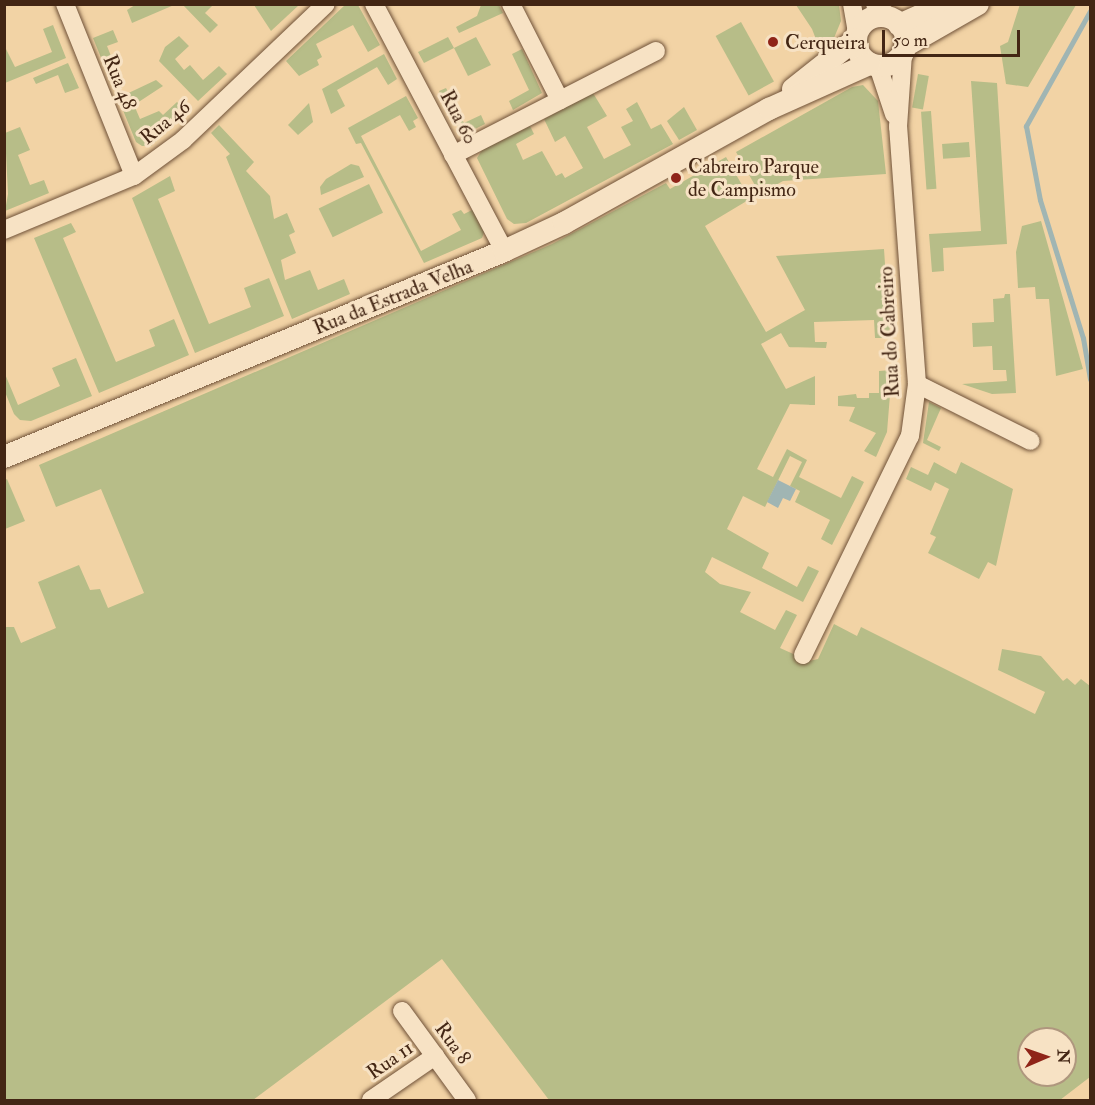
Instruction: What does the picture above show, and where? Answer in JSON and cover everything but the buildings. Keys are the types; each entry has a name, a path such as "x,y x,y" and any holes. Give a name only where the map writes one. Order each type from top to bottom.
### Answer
{"street":[{"name":"Rua 48","path":"65,4 134,176"},
{"name":"Rua 46","path":"4,230 134,176 183,140 326,4"},
{"name":"Rua 60","path":"374,4 504,251"},
{"path":"511,4 560,100"},
{"path":"852,4 859,54 874,65 898,127"},
{"path":"895,29 946,4"},
{"path":"856,36 871,18 895,29 978,4"},
{"path":"874,65 892,63 895,29"},
{"path":"895,29 898,127"},
{"name":"Rua da Estrada Velha","path":"769,109 856,36"},
{"path":"453,155 656,51"},
{"name":"Rua da Estrada Velha","path":"5,455 504,251 564,223 769,109 874,65"},
{"name":"Rua do Cabreiro","path":"803,655 900,461 910,436 917,384 898,127"},
{"path":"917,384 1031,441"},
{"name":"Rua 8","path":"402,1011 467,1101"},
{"name":"Rua 11","path":"371,1101 435,1056"}],"green space":[{"path":"174,4 132,23 127,10 135,5"},
{"path":"1020,4 1076,5 1028,87 1006,84 1000,46 1008,42"},
{"path":"183,5 213,5 205,13 218,25 210,33"},
{"path":"254,5 299,5 271,31"},
{"path":"345,5 358,5 380,45 368,52 353,25 316,44 322,57 317,60 319,65 299,76 286,61"},
{"path":"481,5 499,5 503,13 459,33 456,27 477,16"},
{"path":"796,5 839,5 841,21 834,38 819,47 812,29"},
{"path":"741,22 774,81 749,96 716,36"},
{"path":"53,25 66,58 5,83 5,47 15,67 52,52 43,29"},
{"path":"113,30 118,42 107,46 113,61 104,65 93,38"},
{"path":"179,36 189,46 175,59 184,70 190,65 203,80 219,66 227,74 198,101 159,61 165,47"},
{"path":"448,37 454,48 424,63 418,52"},
{"path":"476,37 491,65 468,76 454,48"},
{"path":"522,49 542,93 513,110 509,101 529,90 512,54"},
{"path":"384,54 397,79 388,85 377,67 337,90 345,106 331,114 322,89"},
{"path":"68,63 79,88 65,93 58,75 36,84 33,78"},
{"path":"918,74 929,76 923,109 912,107"},
{"path":"156,80 163,86 134,105 140,119 159,111 163,115 177,102 187,112 151,146 142,146 136,142 118,98"},
{"path":"971,81 997,83 1007,244 943,248 944,271 932,272 929,234 981,231"},
{"path":"863,85 878,101 886,174 783,181 760,194 736,152 852,87"},
{"path":"446,88 464,123 481,115 485,124 469,132 459,129 439,91"},
{"path":"593,93 607,116 587,127 604,159 631,145 621,127 633,121 626,109 637,102 651,129 661,124 673,144 526,223 514,224 507,219 477,158 482,150 530,126 534,134 516,144 523,160 542,151 556,176 562,173 565,178 583,168 565,136 555,142 544,119"},
{"path":"406,96 418,118 413,121 416,127 409,131 400,115 361,136 421,251 461,230 452,214 461,210 464,214 474,209 485,230 482,238 424,263 361,143 356,144 348,128"},
{"path":"309,103 313,122 298,135 288,125"},
{"path":"684,107 697,130 679,140 667,121"},
{"path":"931,111 936,189 926,190 921,112"},
{"path":"219,125 254,162 246,171 270,196 274,219 287,213 295,232 289,235 296,253 281,260 285,280 310,270 318,290 344,279 350,294 292,319 226,157 230,154 211,133"},
{"path":"20,127 30,150 18,155 30,185 44,180 49,193 5,211 8,194 5,133"},
{"path":"969,142 970,157 943,159 942,144"},
{"path":"726,157 750,199 705,226 766,332 805,310 776,256 884,249 887,294 894,294 894,304 889,304 890,338 875,338 874,320 814,322 815,342 827,342 826,348 789,347 781,333 761,344 786,389 815,376 815,405 790,404 757,469 773,477 787,449 807,460 799,477 841,498 852,476 864,482 832,545 821,539 830,520 795,502 800,491 790,486 802,462 790,456 765,507 743,496 727,529 769,553 762,568 797,587 808,566 819,571 803,602 712,557 705,572 720,584 751,592 740,612 775,630 786,610 797,615 780,648 809,661 818,659 834,624 857,636 861,627 1035,714 1045,692 998,670 1002,649 1041,656 1063,681 1067,678 1075,685 1081,679 1090,686 1090,1077 1077,1087 1077,1027 1017,1027 1017,1087 1077,1087 1060,1100 549,1100 442,959 253,1100 5,1100 4,627 14,627 21,643 56,628 38,582 79,565 90,590 100,589 108,608 144,593 101,489 56,507 39,465 552,244 666,183 670,189"},
{"path":"351,164 359,166 364,177 321,195 320,187 326,179"},
{"path":"170,176 175,191 158,199 209,324 251,307 244,288 269,278 284,316 195,353 132,198"},
{"path":"369,184 383,213 333,237 319,209"},
{"path":"1041,221 1083,369 1056,376 1049,299 1036,299 1035,287 1018,288 1016,252 1022,226"},
{"path":"71,223 76,232 63,238 116,362 155,346 149,330 174,319 189,355 99,393 34,238"},
{"path":"1005,294 1010,294 1016,393 992,394 962,384 1007,381 1006,370 993,370 992,346 973,347 972,323 994,322 993,299 1004,298"},
{"path":"76,358 92,396 31,421 20,420 14,414 5,392 5,374 18,405 60,386 52,368"},
{"path":"892,370 887,432 876,457 864,451 876,433 849,421 855,407 838,406 838,396 856,394 857,398 869,398 869,393 879,393 879,371"},
{"path":"929,402 941,408 927,440 941,447 939,451 923,443"},
{"path":"934,462 956,474 961,462 1013,489 996,566 988,562 979,579 928,553 936,537 930,534 949,489 935,482 931,491 906,479 911,467 928,475"},
{"path":"7,479 25,521 5,529 5,480"}],"shaded area":[{"path":"778,480 796,489 790,501 783,498 778,508 767,502"}],"waterway":[{"path":"1090,11 1026,126 1040,200 1083,338 1090,379"}],"place":[{"name":"Cerqueira","path":"773,42"},
{"name":"Cabreiro Parque de Campismo","path":"676,178"}]}
